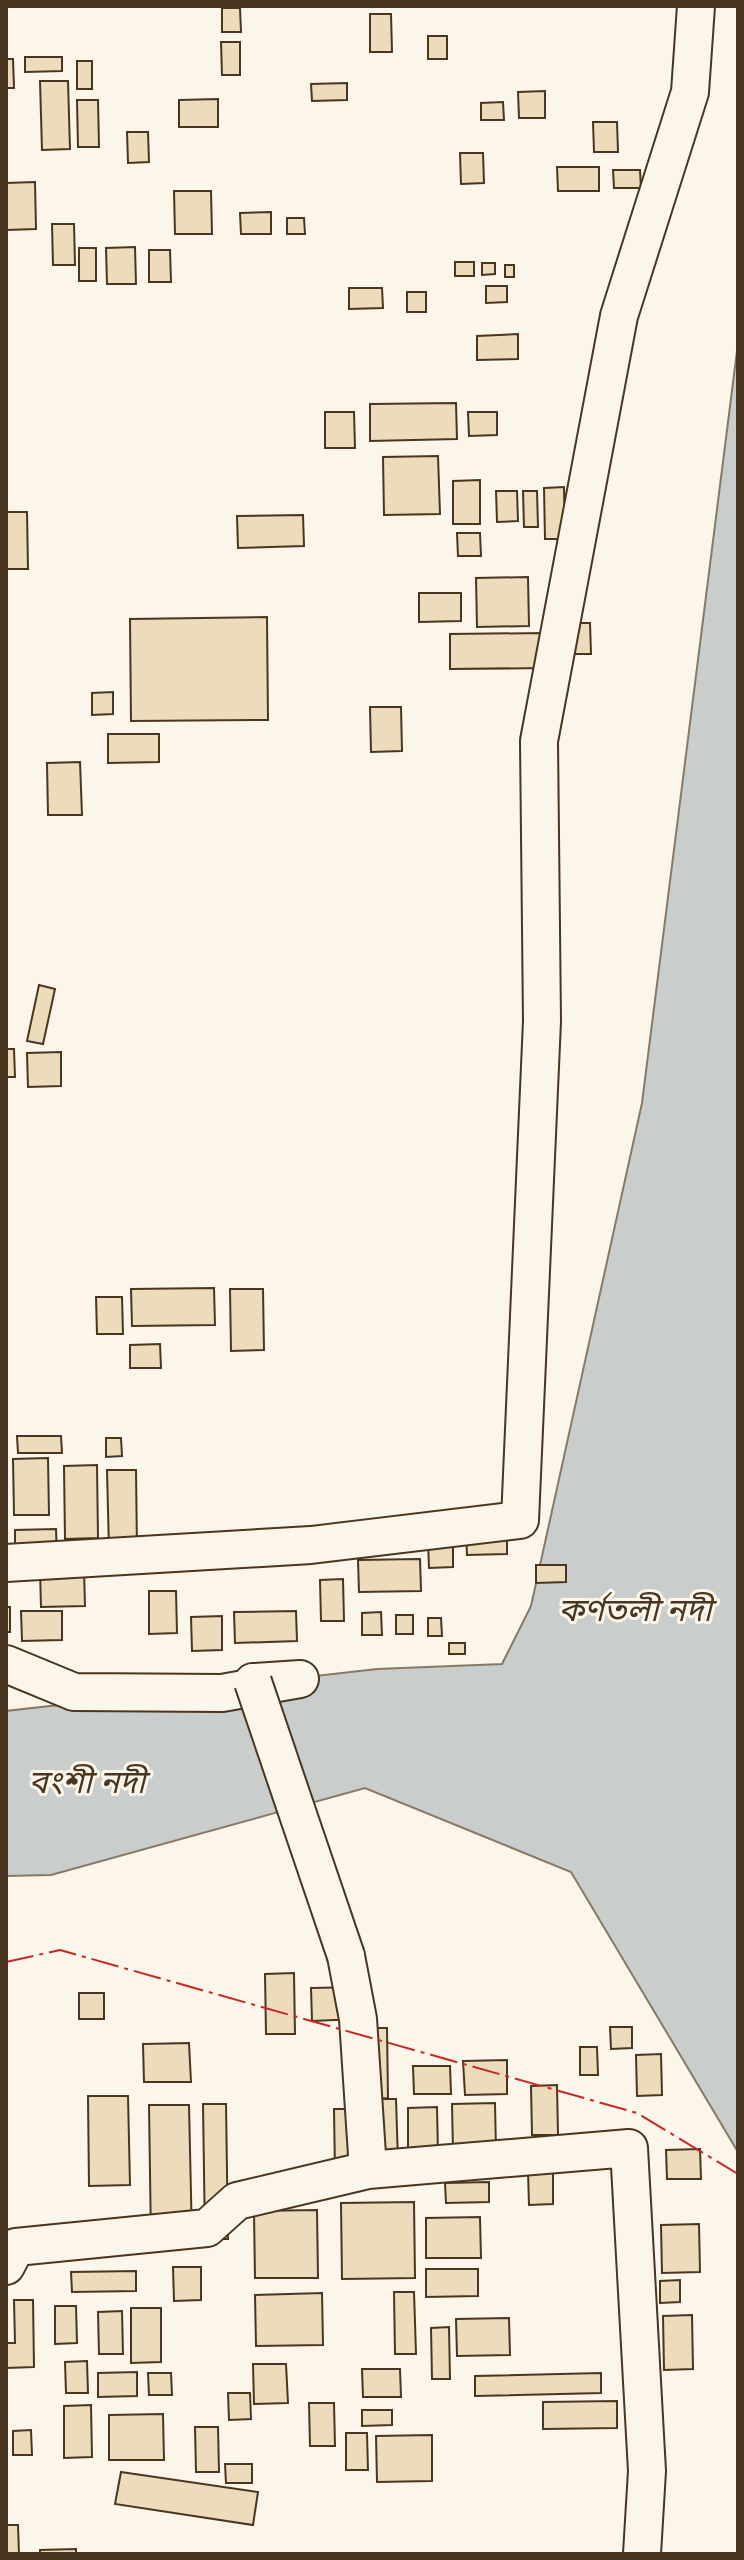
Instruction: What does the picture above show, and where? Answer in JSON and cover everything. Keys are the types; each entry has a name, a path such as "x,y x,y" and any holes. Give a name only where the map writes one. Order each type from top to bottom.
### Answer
{"street":[{"path":"6,1563 311,1545 520,1520 542,1021 539,741 619,316 690,92 696,6"},
{"path":"6,1664 74,1692 222,1693 300,1679 253,1682 346,1956 358,2019 368,2170"},
{"path":"6,2266 16,2247 207,2228 237,2201 368,2170 629,2148 647,2471 642,2554"}],"water":[{"name":"কর্ণতলী নদী","path":"738,343 738,2152 571,1872 365,1788 51,1875 6,1876 6,1711 377,1669 502,1664 531,1606 642,1103"}],"building":[{"path":"222,8 240,8 241,32 222,32"},
{"path":"370,14 391,14 392,52 370,52"},
{"path":"428,36 447,36 447,59 428,59"},
{"path":"221,42 240,42 240,75 222,75"},
{"path":"25,57 62,57 62,71 25,72"},
{"path":"6,59 13,59 14,88 6,88"},
{"path":"77,61 92,61 92,89 77,89"},
{"path":"40,81 68,81 70,149 42,150"},
{"path":"347,83 347,100 312,101 311,84"},
{"path":"545,91 545,118 519,118 518,92"},
{"path":"218,99 218,127 179,127 179,100"},
{"path":"77,100 98,100 99,147 78,147"},
{"path":"503,102 504,120 481,120 481,103"},
{"path":"593,122 617,122 618,152 594,152"},
{"path":"127,132 148,132 149,162 128,163"},
{"path":"460,153 483,153 484,183 461,184"},
{"path":"557,167 599,167 599,191 558,191"},
{"path":"613,170 640,170 641,188 614,188"},
{"path":"35,182 36,229 6,230 6,183"},
{"path":"174,191 211,191 212,234 175,234"},
{"path":"271,212 271,234 241,234 240,213"},
{"path":"287,218 304,218 305,234 287,234"},
{"path":"52,224 74,224 75,265 53,265"},
{"path":"135,247 136,284 107,284 106,248"},
{"path":"79,248 96,248 96,281 79,281"},
{"path":"149,250 170,250 171,282 149,282"},
{"path":"455,262 474,262 474,276 455,276"},
{"path":"482,263 495,263 495,274 482,275"},
{"path":"505,265 514,265 514,277 505,277"},
{"path":"486,286 507,286 507,302 486,303"},
{"path":"349,288 382,288 383,308 349,309"},
{"path":"407,292 426,292 426,312 407,312"},
{"path":"518,334 518,359 477,360 477,336"},
{"path":"456,403 457,439 370,441 370,404"},
{"path":"325,412 354,412 355,448 325,448"},
{"path":"468,412 497,412 497,435 469,436"},
{"path":"438,456 440,514 384,515 383,457"},
{"path":"480,480 480,524 453,524 453,481"},
{"path":"564,487 565,539 545,539 544,488"},
{"path":"496,491 517,491 518,521 497,522"},
{"path":"523,491 537,491 538,527 524,527"},
{"path":"6,512 27,512 28,569 6,569"},
{"path":"303,515 304,546 238,548 237,516"},
{"path":"457,533 480,533 481,556 458,556"},
{"path":"528,577 529,626 477,627 476,578"},
{"path":"419,593 461,593 461,621 419,622"},
{"path":"267,617 268,720 131,721 130,619"},
{"path":"568,623 590,623 591,654 568,654"},
{"path":"545,633 546,668 450,669 450,634"},
{"path":"113,692 113,714 92,715 92,693"},
{"path":"370,707 401,707 402,751 371,752"},
{"path":"108,734 159,734 159,762 108,763"},
{"path":"80,762 82,815 48,815 47,763"},
{"path":"39,985 55,989 43,1044 27,1041"},
{"path":"6,1049 14,1049 15,1077 6,1077"},
{"path":"61,1052 61,1086 28,1087 27,1053"},
{"path":"214,1288 215,1325 132,1326 131,1289"},
{"path":"230,1289 263,1289 264,1350 231,1351"},
{"path":"96,1297 122,1297 123,1334 97,1334"},
{"path":"160,1344 161,1368 130,1368 130,1345"},
{"path":"17,1436 61,1436 62,1453 18,1453"},
{"path":"106,1438 121,1438 122,1456 106,1457"},
{"path":"48,1458 49,1515 14,1515 13,1459"},
{"path":"97,1465 98,1538 65,1539 64,1466"},
{"path":"107,1470 136,1470 137,1549 109,1550"},
{"path":"56,1529 57,1557 15,1557 15,1530"},
{"path":"507,1532 507,1554 467,1555 466,1533"},
{"path":"453,1540 453,1567 429,1568 428,1541"},
{"path":"420,1559 421,1591 359,1592 358,1560"},
{"path":"536,1565 566,1565 566,1582 536,1583"},
{"path":"40,1570 84,1570 85,1606 41,1607"},
{"path":"343,1579 344,1621 321,1621 320,1580"},
{"path":"149,1591 176,1591 177,1633 149,1634"},
{"path":"6,1607 10,1607 10,1632 6,1632"},
{"path":"21,1611 62,1611 62,1640 22,1641"},
{"path":"296,1611 297,1641 235,1643 234,1612"},
{"path":"381,1612 382,1635 362,1635 362,1613"},
{"path":"396,1615 413,1615 413,1634 396,1634"},
{"path":"222,1616 222,1650 192,1651 191,1617"},
{"path":"428,1618 441,1618 442,1636 428,1636"},
{"path":"449,1643 465,1643 465,1654 449,1654"},
{"path":"294,1973 295,2034 266,2034 265,1974"},
{"path":"358,1987 358,2019 312,2021 311,1988"},
{"path":"79,1993 104,1993 104,2019 79,2019"},
{"path":"610,2027 632,2027 632,2048 611,2049"},
{"path":"349,2028 387,2028 388,2098 350,2099"},
{"path":"189,2043 191,2082 144,2082 143,2044"},
{"path":"580,2047 597,2047 598,2075 580,2075"},
{"path":"661,2054 662,2095 637,2096 636,2055"},
{"path":"507,2060 507,2094 465,2095 463,2061"},
{"path":"413,2066 450,2066 451,2094 414,2094"},
{"path":"557,2085 558,2135 532,2135 531,2086"},
{"path":"88,2096 128,2096 130,2185 89,2186"},
{"path":"373,2099 396,2099 398,2161 374,2161"},
{"path":"495,2103 496,2151 453,2151 452,2104"},
{"path":"203,2104 226,2104 228,2239 205,2239"},
{"path":"149,2105 189,2105 192,2239 151,2240"},
{"path":"437,2107 438,2155 408,2155 408,2108"},
{"path":"334,2109 358,2109 359,2172 335,2172"},
{"path":"700,2149 701,2179 667,2179 666,2150"},
{"path":"528,2172 553,2172 553,2204 529,2205"},
{"path":"489,2182 489,2202 446,2203 445,2183"},
{"path":"414,2202 415,2278 342,2279 341,2203"},
{"path":"317,2210 318,2278 255,2278 254,2211"},
{"path":"480,2217 481,2258 426,2258 426,2218"},
{"path":"699,2224 700,2272 662,2273 661,2225"},
{"path":"173,2267 201,2267 201,2300 174,2301"},
{"path":"426,2269 478,2269 478,2296 426,2297"},
{"path":"136,2271 136,2291 72,2292 71,2272"},
{"path":"680,2280 680,2302 660,2303 660,2281"},
{"path":"394,2292 414,2292 416,2354 395,2354"},
{"path":"322,2293 323,2345 256,2346 255,2295"},
{"path":"14,2300 33,2300 34,2367 6,2368 6,2343 15,2343"},
{"path":"55,2306 76,2306 77,2343 55,2344"},
{"path":"131,2308 161,2308 161,2362 131,2363"},
{"path":"122,2311 123,2354 99,2354 98,2312"},
{"path":"692,2315 693,2369 664,2370 663,2316"},
{"path":"509,2318 510,2355 457,2356 456,2319"},
{"path":"449,2327 450,2379 432,2379 431,2328"},
{"path":"87,2361 88,2393 66,2393 65,2362"},
{"path":"253,2364 286,2364 288,2403 254,2404"},
{"path":"362,2369 400,2369 401,2397 363,2397"},
{"path":"137,2372 137,2396 98,2397 98,2373"},
{"path":"148,2373 171,2373 172,2395 149,2395"},
{"path":"601,2373 601,2393 475,2396 475,2376"},
{"path":"228,2393 250,2393 251,2419 229,2420"},
{"path":"617,2401 617,2428 543,2429 543,2402"},
{"path":"309,2403 334,2403 335,2446 310,2446"},
{"path":"91,2405 92,2457 64,2458 64,2406"},
{"path":"362,2410 392,2410 392,2425 362,2426"},
{"path":"163,2414 164,2460 109,2460 109,2415"},
{"path":"195,2427 218,2427 219,2472 196,2472"},
{"path":"31,2430 32,2455 13,2455 13,2431"},
{"path":"346,2433 367,2433 368,2470 346,2470"},
{"path":"432,2435 432,2481 377,2482 376,2436"},
{"path":"225,2464 252,2464 252,2483 226,2483"},
{"path":"121,2472 258,2492 253,2525 115,2504"},
{"path":"6,2525 18,2525 19,2554 6,2554"},
{"path":"76,2549 76,2554 40,2554 40,2550"}],"power":[{"path":"6,1962 60,1950 637,2113 738,2174"}],"water label":[{"name":"বংশী নদী","path":"87,1782"}]}
